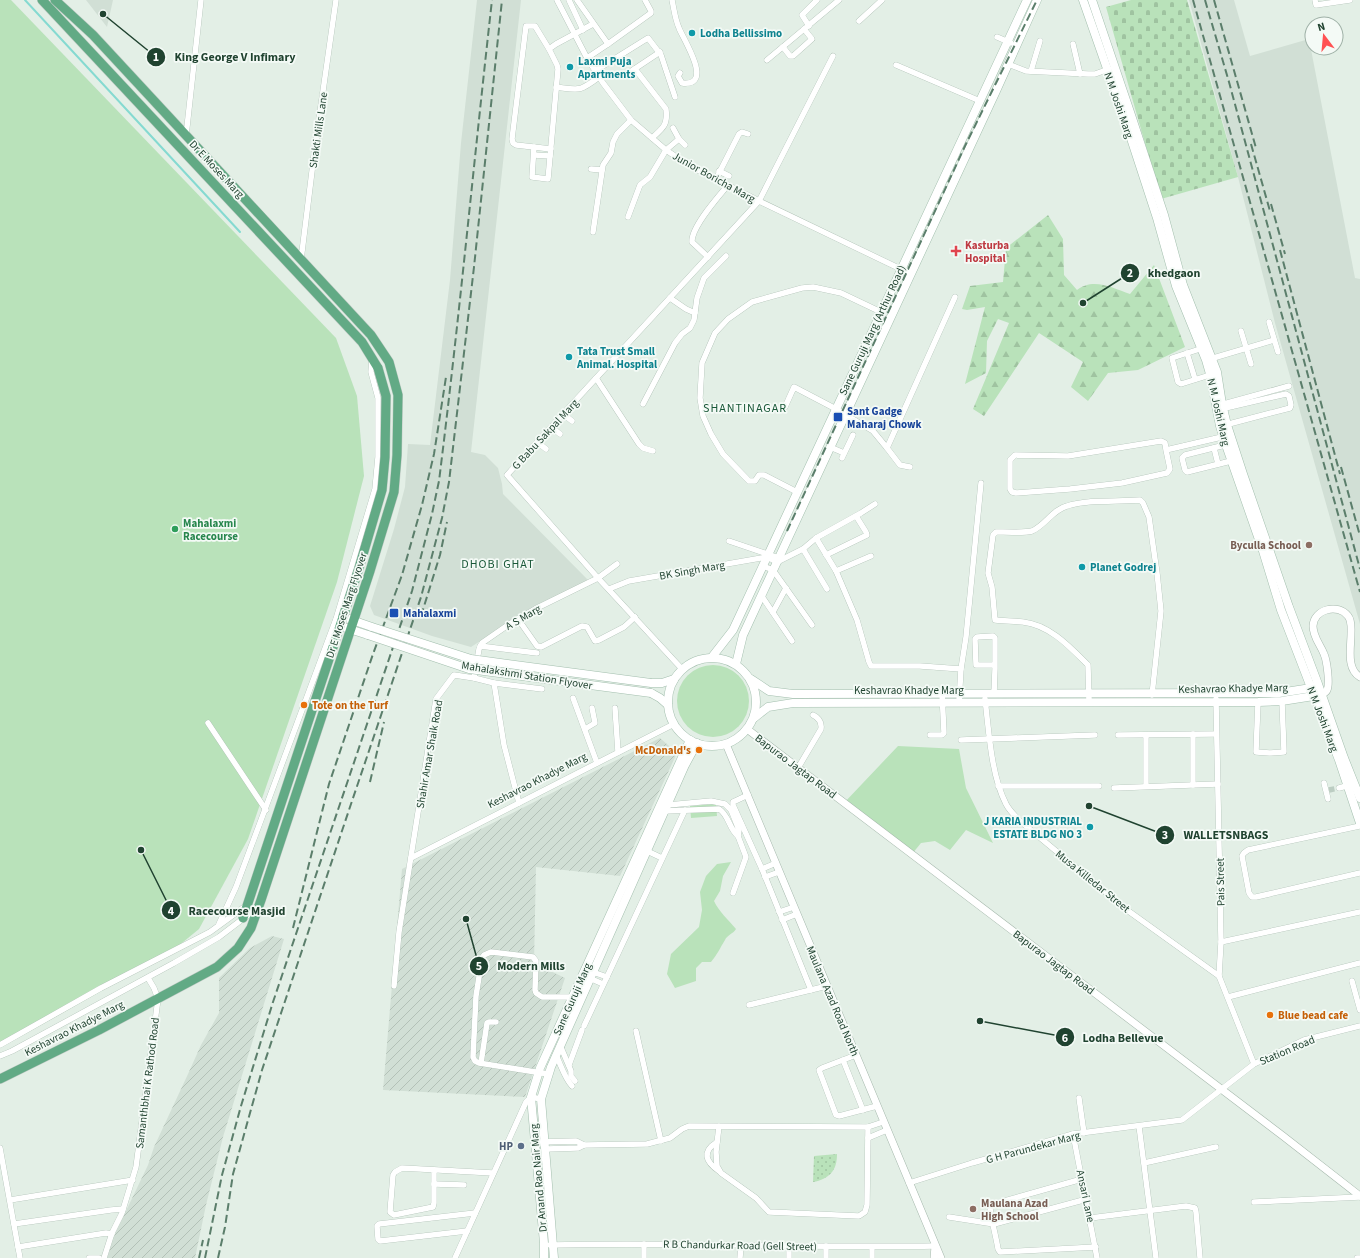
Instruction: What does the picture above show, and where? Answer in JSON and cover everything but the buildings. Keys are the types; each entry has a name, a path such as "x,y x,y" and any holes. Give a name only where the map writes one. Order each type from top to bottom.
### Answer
{"main road":[{"name":"Dr E Moses Marg","path":"42,0 362,342 372,356"},
{"name":"Dr E Moses Marg","path":"55,0 95,38 301,260"},
{"name":"Sane Guruji Marg (Arthur Road)","path":"712,657 733,630 1027,0"},
{"name":"Sane Guruji Marg (Arthur Road)","path":"736,664 743,635 765,586 986,114 1037,0"},
{"name":"N M Joshi Marg","path":"1083,0 1111,68 1128,116 1160,216 1180,286 1214,373 1224,425 1235,463 1267,550 1285,608 1319,696 1360,824"},
{"name":"N M Joshi Marg","path":"1092,0 1111,68"},
{"path":"1016,24 1024,27"},
{"path":"86,46 95,38"},
{"path":"976,109 986,114"},
{"path":"944,176 955,180"},
{"path":"923,221 934,226"},
{"path":"908,255 918,260"},
{"name":"Dr E Moses Marg Flyover","path":"158,999 217,967 238,948 251,928 352,625 394,492 397,455 398,395 389,362 371,335 301,260"},
{"name":"Dr E Moses Marg Flyover","path":"243,918 359,568 382,490 385,457 386,396 378,368 372,356"},
{"path":"755,581 765,586"},
{"path":"742,610 752,615"},
{"name":"Mahalakshmi Station Flyover","path":"341,622 471,658 651,683 662,683 674,679"},
{"name":"Mahalakshmi Station Flyover","path":"352,625 469,668 651,693 668,705"},
{"path":"712,657 724,659 736,664 745,671 751,679 756,692 757,705 754,718 747,730 739,737 726,744 713,746 693,742 681,733 674,724 668,705 669,692 674,679 682,669 697,660 712,657"},
{"name":"Keshavrao Khadye Marg","path":"751,679 769,691 793,694 942,698 1216,697 1279,693 1315,686"},
{"name":"Keshavrao Khadye Marg","path":"985,698 994,694 1089,697"},
{"name":"Keshavrao Khadye Marg","path":"1216,697 1258,702 1282,701 1319,696"},
{"name":"Keshavrao Khadye Marg","path":"754,718 768,706 793,703 942,698"},
{"name":"Sane Guruji Marg","path":"541,1099 548,1074 588,974 627,886 666,808 693,742"},
{"name":"Sane Guruji Marg","path":"643,854 693,742"},
{"name":"N M Joshi Marg","path":"1347,786 1360,798"},
{"name":"Sane Guruji Marg","path":"531,1097 539,1072 573,997 588,974"},
{"name":"Keshavrao Khadye Marg","path":"0,1079 158,999"},
{"name":"Dr Anand Rao Nair Marg","path":"531,1097 544,1258"},
{"name":"Dr Anand Rao Nair Marg","path":"541,1099 554,1258"}],"street":[{"path":"186,136 201,0"},
{"name":"Shakti Mills Lane","path":"301,260 315,147 336,0"},
{"name":"Junior Boricha Marg","path":"557,0 599,78 631,120 666,150 688,165 759,201 911,274"},
{"path":"568,0 583,30"},
{"path":"577,0 608,44"},
{"path":"587,58 651,12 645,0"},
{"path":"672,0 678,25 697,69 697,77 693,82 687,84 682,83 678,76 680,72"},
{"path":"783,47 790,56 793,56 812,39 802,15 817,0"},
{"path":"767,60 839,0"},
{"path":"859,21 882,0"},
{"path":"1315,2 1350,0"},
{"path":"566,17 575,12"},
{"path":"549,49 593,24"},
{"path":"534,147 532,177 547,179 551,149 558,67 535,26 526,26 512,141 516,145 534,147 551,149"},
{"path":"595,71 645,38 650,39 663,58 675,97"},
{"path":"997,38 1016,46"},
{"path":"1031,71 1040,41"},
{"path":"1072,44 1080,74"},
{"path":"624,76 660,52"},
{"name":"G Babu Sakpal Marg","path":"682,669 598,578 507,474 759,201 833,56"},
{"path":"1008,64 1026,71 1080,74 1095,74 1111,68"},
{"path":"896,65 980,101"},
{"path":"635,69 666,109 666,125 652,138"},
{"path":"556,87 579,90 583,89 599,78"},
{"path":"593,232 602,170 605,161 611,153 613,142 617,134 631,120"},
{"path":"673,128 679,139 685,145"},
{"path":"716,179 739,134 742,132 748,134"},
{"path":"628,217 640,185 650,177 666,150 679,139"},
{"path":"534,155 550,156"},
{"path":"591,169 602,170"},
{"path":"720,171 729,176"},
{"path":"708,257 692,242 693,234 708,209 728,185"},
{"path":"643,404 674,343 690,328 694,320 697,298 704,278 726,256"},
{"path":"695,271 704,278"},
{"path":"797,492 762,475 759,475 755,481 749,481 723,454 711,434 703,416 700,398 702,363 715,333 721,325 752,302 802,288 813,287 841,293 881,312"},
{"path":"887,448 955,297"},
{"path":"670,298 686,309 695,313"},
{"path":"1269,322 1278,352"},
{"path":"1241,331 1251,364"},
{"path":"1209,359 1274,340"},
{"path":"1205,348 1172,358 1178,382 1181,384 1214,373"},
{"path":"1187,353 1195,379"},
{"path":"219,924 236,887 266,810 336,619 375,489 378,457 378,398 371,372 372,356"},
{"path":"596,378 639,444 643,448 653,451"},
{"path":"1220,407 1289,386"},
{"path":"785,407 794,387 836,409 873,431 900,465 910,467"},
{"path":"1220,407 1286,394 1288,394 1292,407 1224,425"},
{"path":"563,414 572,421"},
{"path":"551,427 560,434"},
{"path":"830,447 843,456 852,435"},
{"path":"1228,440 1214,448 1184,456 1182,458 1187,472 1218,464 1235,463"},
{"path":"1166,450 1228,440"},
{"path":"1161,441 1165,443 1166,450 1170,469 1167,473 1122,483 1070,489 1016,493 1012,492 1010,489 1010,460 1015,455 1068,456 1161,441"},
{"path":"537,442 546,449"},
{"path":"1214,448 1218,464"},
{"path":"959,698 981,483"},
{"path":"1089,697 1088,666 1061,638 1039,626 1024,622 995,620 992,587 988,573 993,535 996,532 1031,531 1039,527 1052,514 1065,506 1079,503 1140,500 1144,503 1148,518 1157,573 1161,611 1152,697"},
{"path":"729,541 778,560 802,549 816,538 875,504"},
{"path":"826,555 867,535 856,516"},
{"path":"816,538 836,571 857,620 869,662 872,666 920,666 961,669"},
{"path":"802,549 827,589"},
{"name":"BK Singh Marg","path":"609,589 629,581 767,556"},
{"path":"836,571 870,556"},
{"name":"A S Marg","path":"480,646 482,643 518,619 598,578 617,564"},
{"path":"763,566 773,570 812,625"},
{"path":"773,612 786,588"},
{"path":"761,595 792,641"},
{"path":"1319,696 1327,690 1328,682 1326,660 1315,639 1313,622 1318,615 1326,610 1336,608 1344,611 1349,616 1351,623 1350,659 1353,669 1360,677"},
{"path":"518,619 537,646 541,647 582,626 587,627 595,641 599,640 624,627 635,617"},
{"path":"994,694 995,665 994,637 977,637 975,639 976,664 995,665"},
{"path":"537,653 480,646 474,678 542,689"},
{"path":"1315,686 1327,673"},
{"name":"Shahir Amar Shaik Road","path":"411,858 436,700 454,675 474,678"},
{"path":"494,682 504,745 520,803"},
{"name":"Pais Street","path":"1216,697 1221,942 1219,976 1254,1064"},
{"path":"573,698 597,763"},
{"path":"930,735 942,735 944,733 942,698"},
{"name":"Musa Killedar Street","path":"985,698 998,786 1007,806 1020,821 1127,910 1219,976"},
{"path":"1258,702 1256,752 1270,753 1284,752 1282,701"},
{"path":"585,729 595,724 592,708"},
{"path":"614,708 618,752"},
{"path":"798,768 821,729 822,724 813,715"},
{"path":"208,723 266,810"},
{"name":"Keshavrao Khadye Marg","path":"411,858 674,724"},
{"name":"Bapurao Jagtap Road","path":"747,730 1360,1196"},
{"path":"1146,734 1146,786"},
{"path":"1192,734 1193,785"},
{"path":"1118,735 1216,734"},
{"path":"961,740 1095,736"},
{"name":"Maulana Azad Road North","path":"726,744 941,1258"},
{"path":"1324,783 1328,790 1328,799"},
{"path":"1114,788 1218,784"},
{"path":"998,786 1099,786"},
{"path":"748,795 733,802 732,804 762,869 811,990"},
{"path":"666,808 712,802 725,804 731,810 739,830 738,836"},
{"path":"666,808 685,810 719,809 725,814 734,833 738,836 746,858 733,893"},
{"path":"569,1065 603,984 685,810"},
{"path":"1360,824 1248,850 1244,852 1242,856 1249,893 1256,898 1360,873"},
{"path":"643,854 662,858"},
{"path":"394,986 399,932 411,858"},
{"path":"762,869 776,863"},
{"path":"765,877 780,872"},
{"path":"0,1045 101,988 210,932 249,901"},
{"path":"0,1056 148,978 219,937 260,904"},
{"path":"779,912 794,907"},
{"path":"1221,942 1360,912"},
{"path":"782,920 797,914"},
{"path":"548,1074 475,1061 473,1057 476,996 482,958 484,955 491,952 533,957 536,961 536,993 542,997 573,997"},
{"path":"1228,997 1360,963"},
{"path":"588,974 607,977"},
{"path":"588,974 603,984"},
{"path":"148,978 158,999"},
{"path":"1352,981 1360,1010"},
{"path":"749,1005 827,986"},
{"name":"Samanthbhai K Rathod Road","path":"104,1258 112,1234 123,1210 136,1166 158,999"},
{"path":"481,1063 487,1023 496,1022"},
{"name":"Station Road","path":"1222,1090 1254,1064 1304,1040 1360,1026"},
{"path":"636,1031 661,1141"},
{"path":"556,1055 565,1073 566,1080 573,1084 571,1076 572,1071 560,1045"},
{"path":"856,1055 820,1069 819,1072 836,1115 839,1116 877,1106"},
{"path":"843,1060 863,1110"},
{"name":"G H Parundekar Marg","path":"909,1183 972,1163 1074,1134 1182,1120 1222,1090"},
{"path":"531,1097 541,1099"},
{"name":"Sane Guruji Marg","path":"455,1258 526,1102 531,1097"},
{"path":"1079,1098 1084,1133"},
{"path":"535,1143 545,1146 576,1141 584,1145 647,1144 670,1138 682,1129 689,1126 868,1127 884,1122"},
{"path":"719,1126 716,1152 717,1166 721,1173 756,1198 769,1212 859,1216 864,1212 867,1205 868,1127"},
{"path":"1139,1126 1156,1258"},
{"path":"868,1138 887,1130"},
{"name":"Ansari Lane","path":"1074,1134 1097,1258"},
{"path":"1144,1163 1216,1147"},
{"path":"0,1148 20,1258"},
{"path":"434,1170 433,1207 394,1215 390,1212 393,1175 402,1168 493,1173"},
{"path":"1082,1179 990,1205 989,1208 994,1224 998,1249 1002,1253 1096,1247"},
{"path":"10,1200 133,1180"},
{"path":"434,1184 464,1185"},
{"path":"1254,1202 1360,1196"},
{"path":"949,1217 994,1224 1086,1199"},
{"path":"1090,1218 1186,1206 1195,1208 1198,1222 1200,1258"},
{"path":"14,1224 111,1210 123,1210"},
{"path":"467,1231 380,1241 378,1239 377,1226 379,1224 475,1212"},
{"path":"18,1247 101,1234 112,1234"},
{"path":"644,1244 644,1258"},
{"name":"R B Chandurkar Road (Gell Street)","path":"544,1245 644,1244 872,1247 935,1246"},
{"path":"740,1245 740,1258"},
{"path":"789,1246 789,1258"},
{"path":"826,1246 826,1258"},
{"path":"934,1258 935,1246"},
{"path":"872,1247 872,1258"},
{"path":"89,1258 99,1258"}],"shaded area":[{"path":"86,0 113,0 107,27"},
{"path":"477,0 521,0 471,452 485,455 498,468 503,494 589,581 517,617 471,647 432,636 374,615 370,606 394,529 405,487 408,444 430,445 450,280 461,143"},
{"path":"1189,0 1234,0 1250,56 1304,40 1304,56 1312,56 1355,278 1360,279 1360,624 1275,323 1238,177"},
{"path":"660,738 677,753 620,876 536,867 534,963 565,978 525,1097 383,1090 402,869"},
{"path":"272,936 284,939 223,1137 206,1205 195,1258 107,1258 115,1234 148,1165 154,1147 201,1045 219,1013 219,978 250,948"}],"green space":[{"name":"Mahalaxmi Racecourse","path":"0,0 11,0 336,338 357,396 364,476 337,582 248,839 199,929 171,952 0,1048"},
{"path":"1131,0 1187,0 1238,177 1161,199 1106,7"},
{"path":"1048,215 1063,239 1064,275 1077,290 1083,286 1096,284 1130,294 1154,265 1185,347 1138,370 1108,373 1088,401 1071,387 1083,362 1039,333 984,416 973,409 1009,323 998,319 987,341 986,373 965,384 985,307 967,310 962,309 970,286 1003,282 1006,248"},
{"path":"713,665 733,671 743,681 749,701 743,721 733,731 713,737 693,731 683,721 677,701 683,681 693,671"},
{"path":"898,746 959,749 966,788 993,843 966,830 950,850 935,841 921,843 912,854 844,803"},
{"path":"716,804 717,816 691,818 690,806"},
{"path":"731,862 723,876 720,891 714,901 721,912 736,929 726,938 711,962 702,962 696,968 696,981 675,988 667,974 671,954 699,927 702,910 700,892 706,876 717,864"},
{"path":"837,1154 834,1170 824,1179 813,1182 814,1156"}],"waterway":[{"path":"25,0 240,232"}],"tunnel":[{"path":"1329,790 1339,788"}],"railway":[{"path":"205,1258 222,1175 241,1106 273,1002 412,591 432,514 439,481 492,0"},
{"path":"218,1258 225,1227 233,1174 262,1070 421,597 442,518 449,482 474,267 502,0"},
{"path":"787,531 965,146 1037,0"},
{"path":"1193,0 1360,592"},
{"path":"1205,0 1229,82 1360,569"},
{"path":"1214,0 1256,148"},
{"path":"1251,144 1270,211"},
{"path":"1271,204 1285,254"},
{"path":"1280,250 1340,474"},
{"path":"293,928 329,784 373,654 402,575 422,505 434,454 446,377"},
{"path":"1341,467 1360,536"},
{"path":"421,616 440,555 447,522"},
{"path":"370,782 384,722"},
{"path":"199,1258 203,1240"}],"place":[{"name":"King George V Infimary","path":"103,14"},
{"name":"Lodha Bellissimo","path":"692,33"},
{"name":"Laxmi Puja Apartments","path":"570,67"},
{"name":"Kasturba Hospital","path":"956,251"},
{"name":"khedgaon","path":"1083,303"},
{"name":"Tata Trust Small Animal. Hospital","path":"569,357"},
{"name":"Sant Gadge Maharaj Chowk","path":"838,417"},
{"name":"Mahalaxmi Racecourse","path":"175,529"},
{"name":"Byculla School","path":"1309,545"},
{"name":"Planet Godrej","path":"1082,567"},
{"name":"Mahalaxmi","path":"394,613"},
{"name":"Tote on the Turf","path":"304,705"},
{"name":"McDonald's","path":"699,750"},
{"name":"WALLETSNBAGS","path":"1089,806"},
{"name":"J KARIA INDUSTRIAL ESTATE BLDG NO 3","path":"1090,827"},
{"name":"Racecourse Masjid","path":"141,850"},
{"name":"Modern Mills","path":"466,919"},
{"name":"Blue bead cafe","path":"1270,1015"},
{"name":"Lodha Bellevue","path":"980,1021"},
{"name":"HP","path":"521,1146"},
{"name":"Maulana Azad High School","path":"973,1209"}],"district":[{"name":"SHANTINAGAR","path":"745,408"},
{"name":"DHOBI GHAT","path":"498,564"}]}
